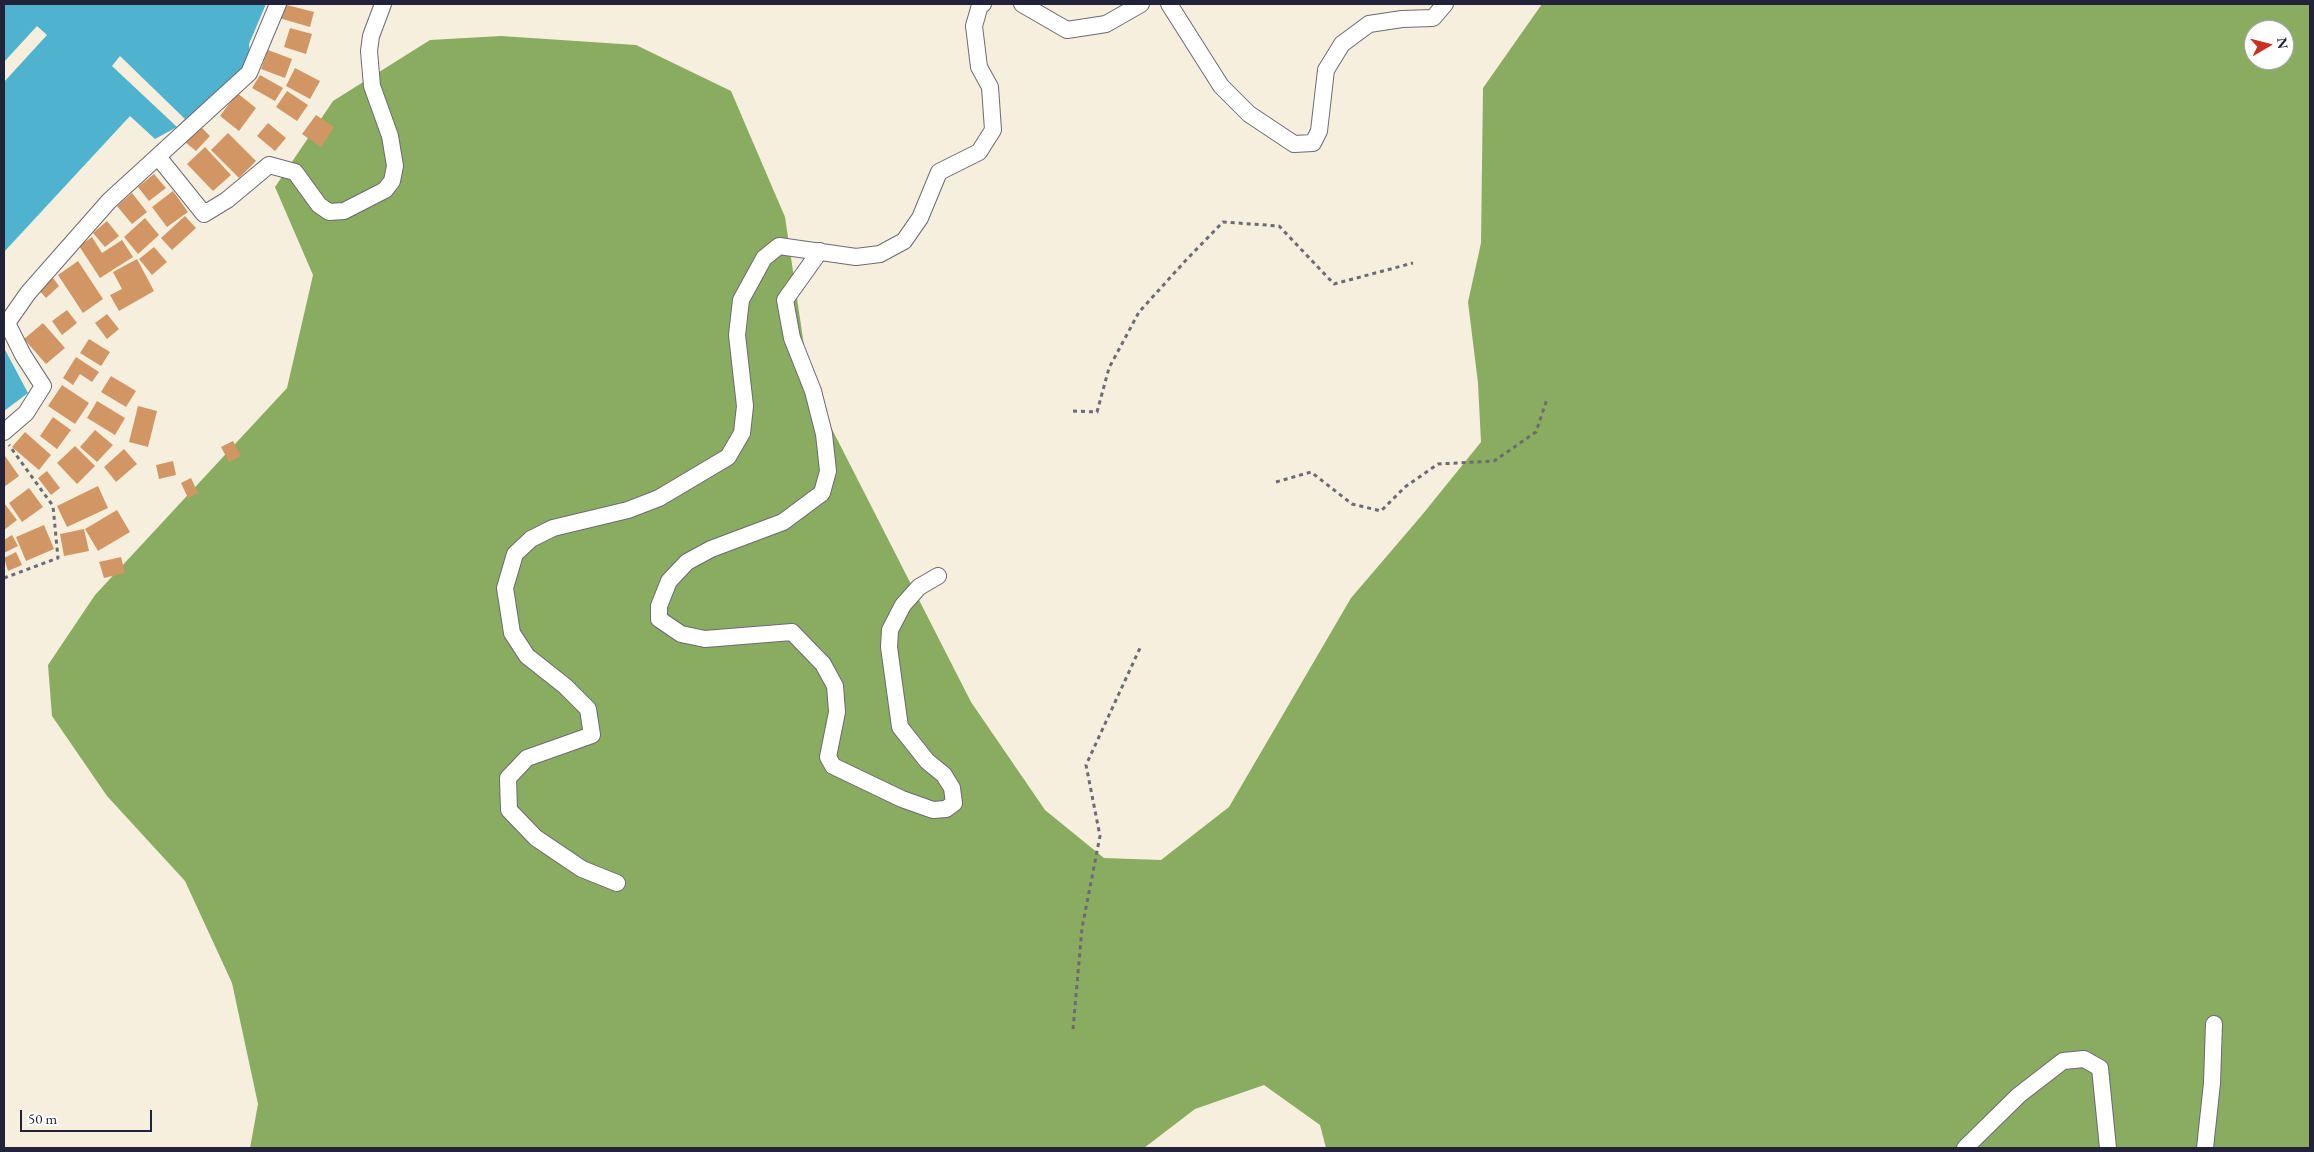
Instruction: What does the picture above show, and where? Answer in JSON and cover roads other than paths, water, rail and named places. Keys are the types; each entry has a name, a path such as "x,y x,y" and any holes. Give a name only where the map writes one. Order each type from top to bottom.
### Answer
{"street":[{"path":"4,432 26,413 44,386 22,355 8,323 28,293 109,201 249,73 278,4"},
{"path":"158,158 204,214 227,200 269,166 295,172 319,205 329,212 344,211 384,190 392,181 395,166 390,136 372,86 370,51 371,36 383,4"},
{"path":"617,883 582,869 536,838 509,810 508,778 527,758 592,735 588,709 565,686 528,656 512,633 505,588 515,554 531,539 552,528 628,510 658,498 728,456 742,433 745,406 737,335 741,300 764,258 780,246 856,257 880,254 904,241 920,218 939,172 979,152 993,130 990,87 979,67 974,26 980,5 983,4"},
{"path":"1022,4 1067,30 1106,24 1141,4"},
{"path":"1169,4 1221,86 1249,114 1294,144 1313,143 1319,131 1326,70 1342,44 1369,24 1402,19 1433,18 1445,4"},
{"path":"820,251 785,300 792,338 813,391 824,434 828,471 822,493 783,522 711,549 687,562 668,581 659,606 659,619 681,634 705,639 792,632 823,664 835,686 837,712 828,757 833,766 902,799 934,810 946,809 954,803 952,788 944,775 927,761 900,727 889,646 890,630 903,605 919,588 938,576"},
{"path":"2206,1148 2212,1083 2214,1024"},
{"path":"1965,1148 2019,1095 2063,1060 2084,1059 2100,1068 2108,1148"}],"water":[{"path":"4,4 266,4 249,44 250,58 239,77 177,127 155,139 130,116 4,252"},
{"path":"4,348 28,393 4,411"}]}
